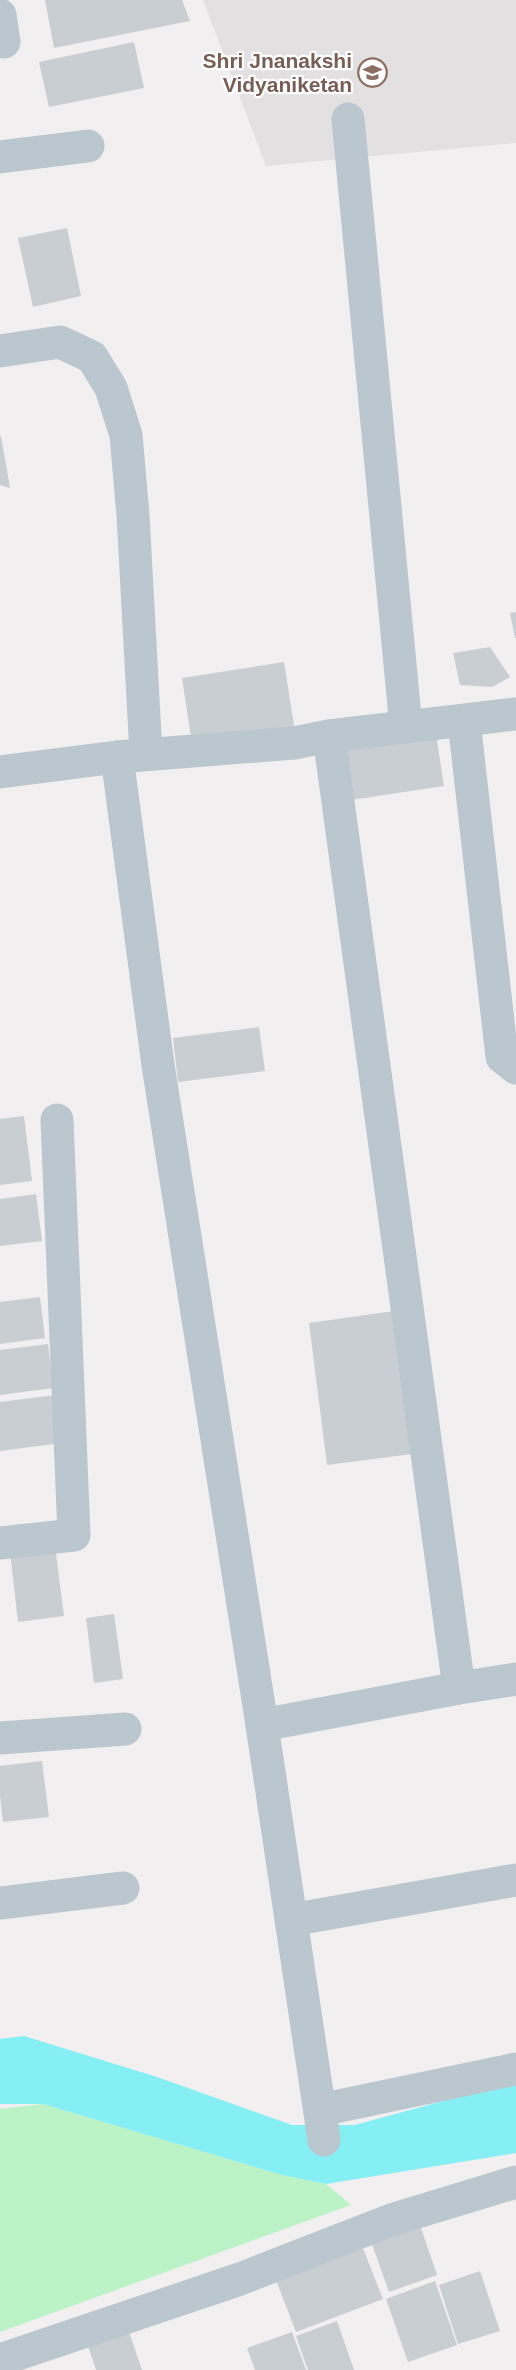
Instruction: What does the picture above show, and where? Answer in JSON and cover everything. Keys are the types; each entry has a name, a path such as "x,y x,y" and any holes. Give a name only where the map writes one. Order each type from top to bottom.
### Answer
{"street":[{"path":"348,118 406,727"},
{"path":"0,157 88,146"},
{"path":"0,351 60,342 92,357 111,388 126,435 132,504 132,756 158,1065 262,1725 322,2125 516,2069"},
{"path":"0,772 132,756 294,743 329,736 516,714"},
{"path":"464,721 502,1057 516,1068"},
{"path":"329,736 459,1688"},
{"path":"0,1543 74,1535 57,1120"},
{"path":"262,1725 516,1679"},
{"path":"0,1737 125,1729"},
{"path":"291,1920 516,1880"},
{"path":"0,1903 123,1888"},
{"path":"0,2360 240,2279 391,2220 516,2182"}],"shaded area":[{"name":"Shri Jnanakshi Vidyaniketan","path":"203,0 516,0 516,143 266,166"}],"green space":[{"path":"43,2104 282,2175 326,2184 351,2205 0,2332 0,2109"}],"water":[{"path":"24,2036 157,2077 292,2125 355,2125 498,2086 516,2085 516,2153 326,2184 282,2175 43,2104 0,2104 0,2039"}],"building":[{"path":"45,0 182,0 190,21 54,48"},
{"path":"134,42 144,88 49,107 39,62"},
{"path":"67,228 81,296 33,307 18,238"},
{"path":"1,436 10,488 0,485"},
{"path":"516,612 516,638 515,638 510,613"},
{"path":"490,647 510,677 492,687 460,685 453,653"},
{"path":"284,662 296,738 192,744 182,678"},
{"path":"435,728 444,786 351,800 342,743"},
{"path":"259,1027 265,1071 178,1082 173,1038"},
{"path":"24,1116 32,1181 0,1185 0,1119"},
{"path":"36,1194 42,1241 0,1246 0,1199"},
{"path":"40,1297 45,1338 0,1344 0,1302"},
{"path":"394,1311 412,1454 327,1465 309,1323"},
{"path":"48,1344 53,1388 0,1395 0,1350"},
{"path":"55,1395 61,1443 0,1451 0,1402"},
{"path":"55,1546 64,1616 18,1622 10,1552"},
{"path":"114,1614 123,1679 94,1683 86,1618"},
{"path":"42,1761 49,1817 3,1822 0,1766"},
{"path":"418,2219 437,2275 389,2292 369,2236"},
{"path":"360,2241 383,2299 296,2332 274,2275"},
{"path":"480,2271 500,2331 458,2344 439,2285"},
{"path":"435,2281 457,2345 408,2362 386,2299"},
{"path":"337,2321 354,2370 308,2370 296,2336"},
{"path":"126,2323 142,2370 96,2370 85,2337"},
{"path":"292,2332 306,2370 255,2370 247,2348"}],"place":[{"name":"Shri Jnanakshi Vidyaniketan","path":"373,72"}]}
